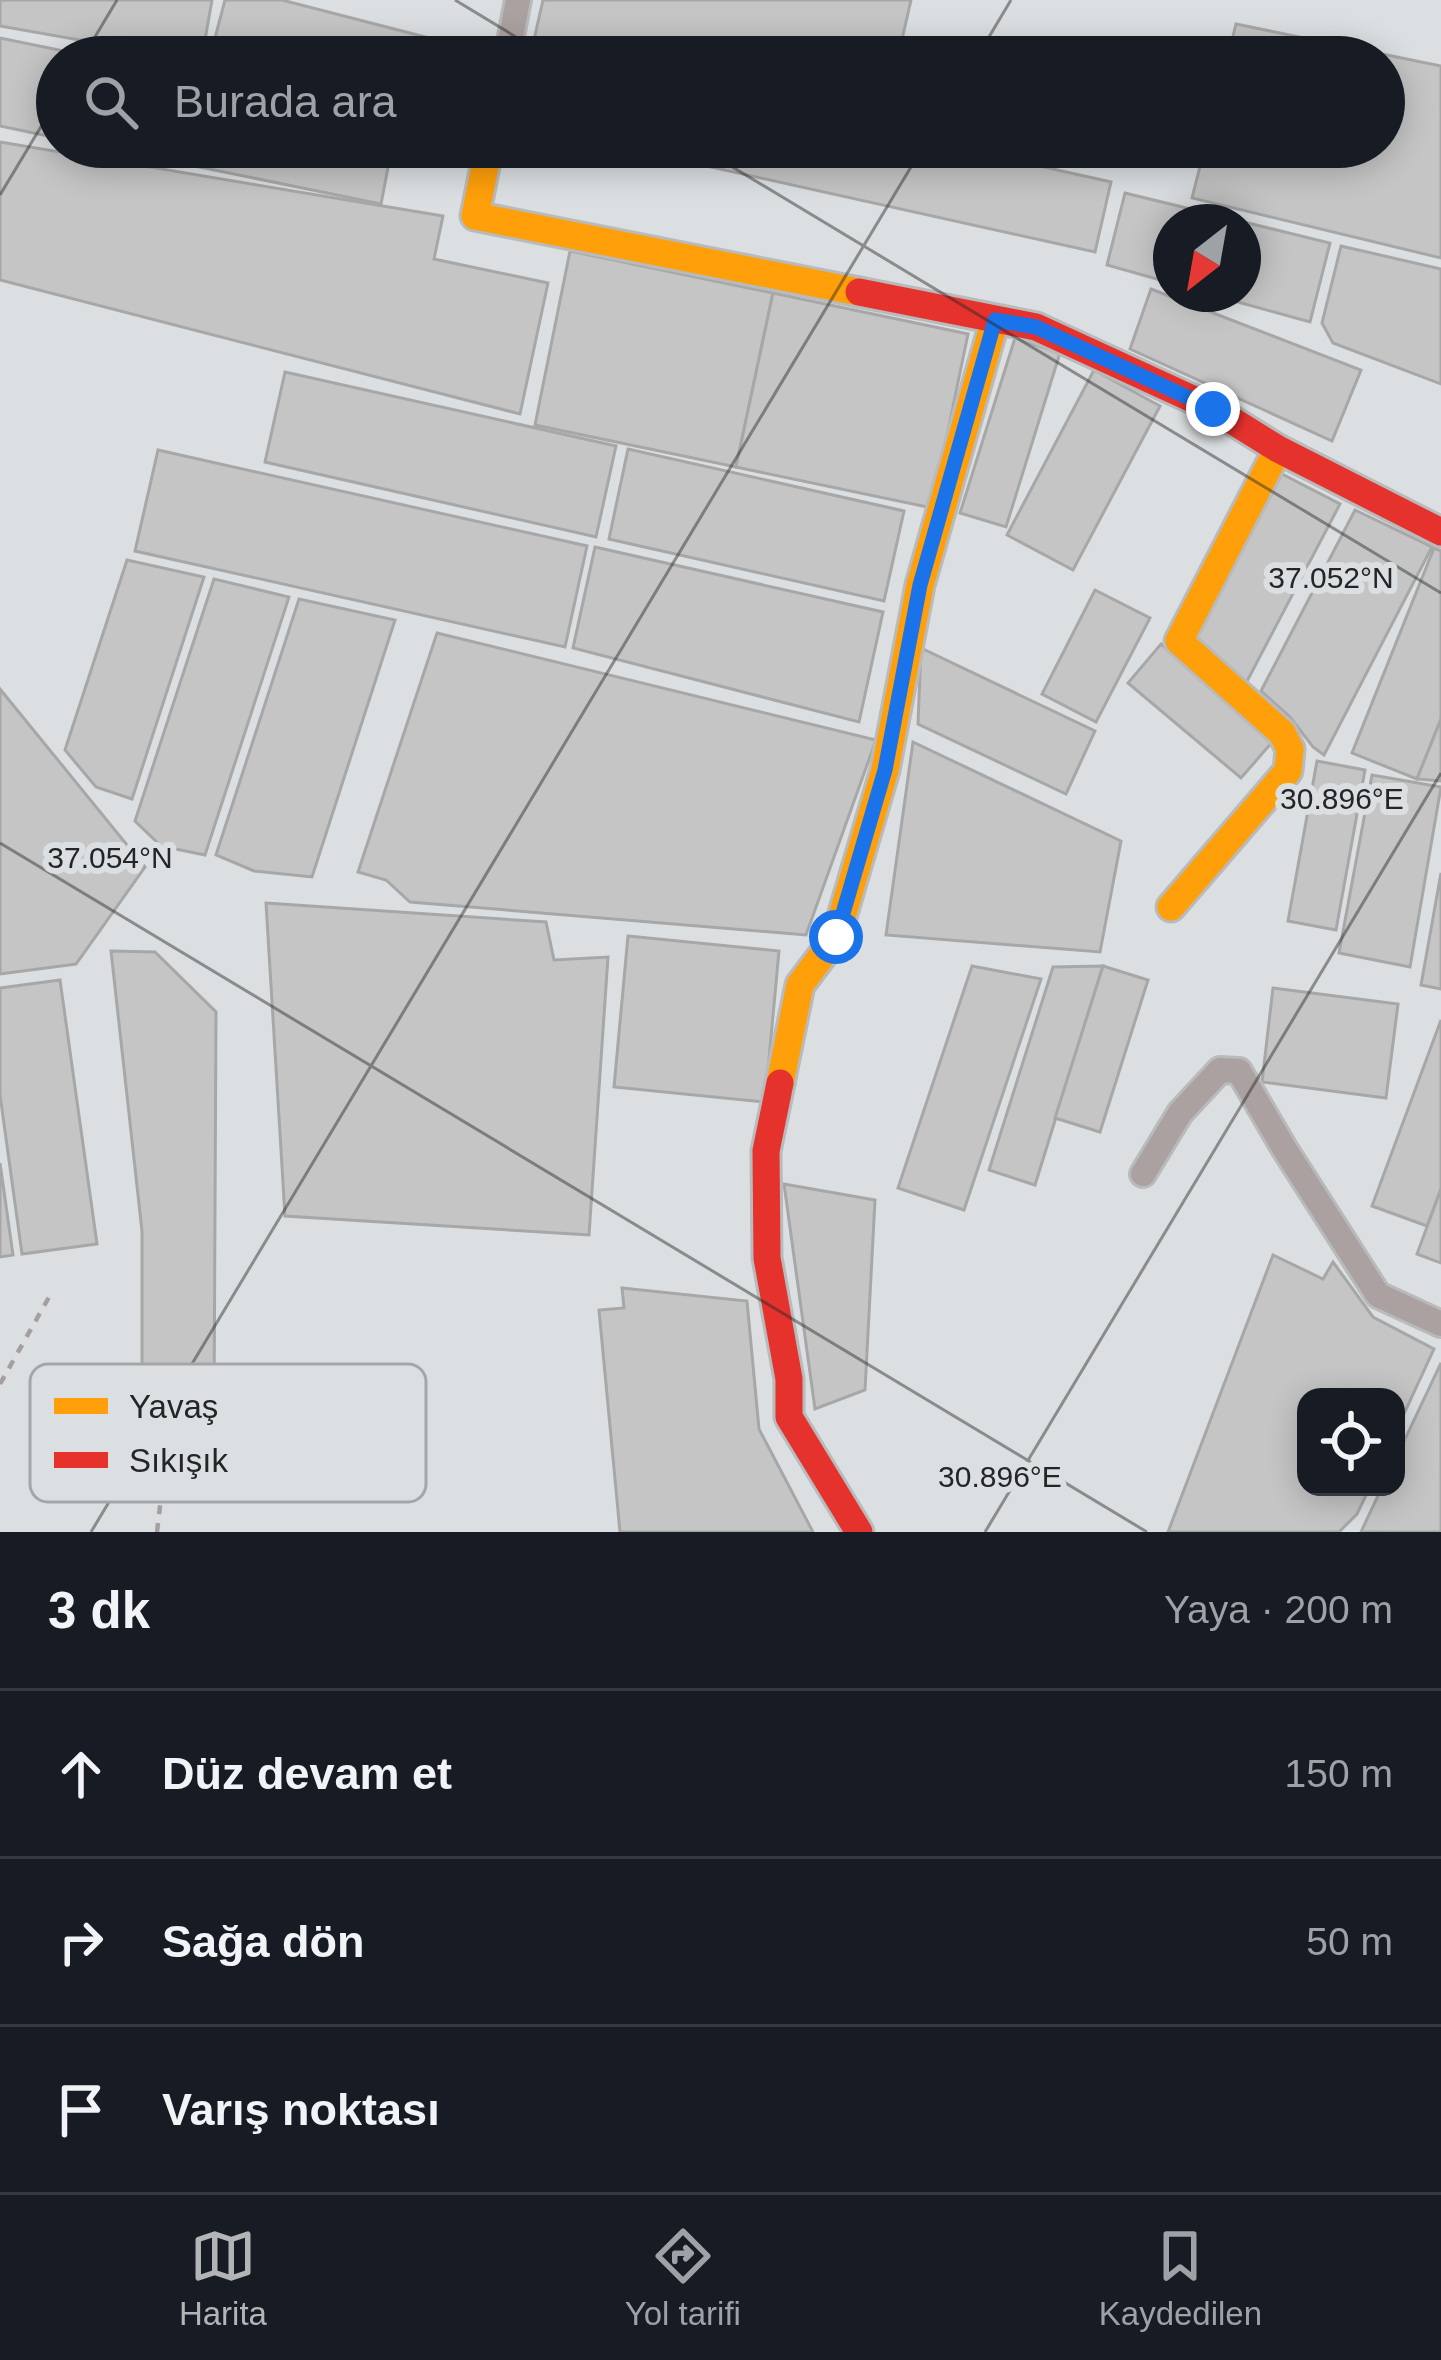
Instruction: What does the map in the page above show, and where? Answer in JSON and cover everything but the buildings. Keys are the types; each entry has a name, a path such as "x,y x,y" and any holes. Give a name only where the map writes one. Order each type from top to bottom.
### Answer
{"street":[{"path":"511,36 518,0"},
{"path":"485,168 475,216 1036,327 1213,409 1278,449 1441,532"},
{"path":"859,1532 789,1417 789,1378 767,1258 766,1150 800,986 836,937 885,770 920,585 995,320"},
{"path":"1171,907 1288,771 1290,748 1282,733 1178,641 1278,449"},
{"path":"1143,1174 1180,1113 1220,1070 1239,1072 1378,1295 1441,1324"}],"path":[{"path":"0,1384 53,1290"},
{"path":"158,1532 161,1502"}],"traffic: slow":[{"path":"485,168 475,216 859,292"},
{"path":"780,1083 800,985 836,937 885,770 920,585 995,320"},
{"path":"1171,907 1288,771 1290,749 1282,733 1179,641 1278,449"}],"traffic: jam":[{"path":"859,292 1036,327 1212,408 1278,449 1441,532"},
{"path":"780,1083 766,1151 767,1258 789,1379 789,1417 859,1532"}],"route":[{"path":"836,937 892,741 920,585 995,320 1036,327 1213,409"}]}
